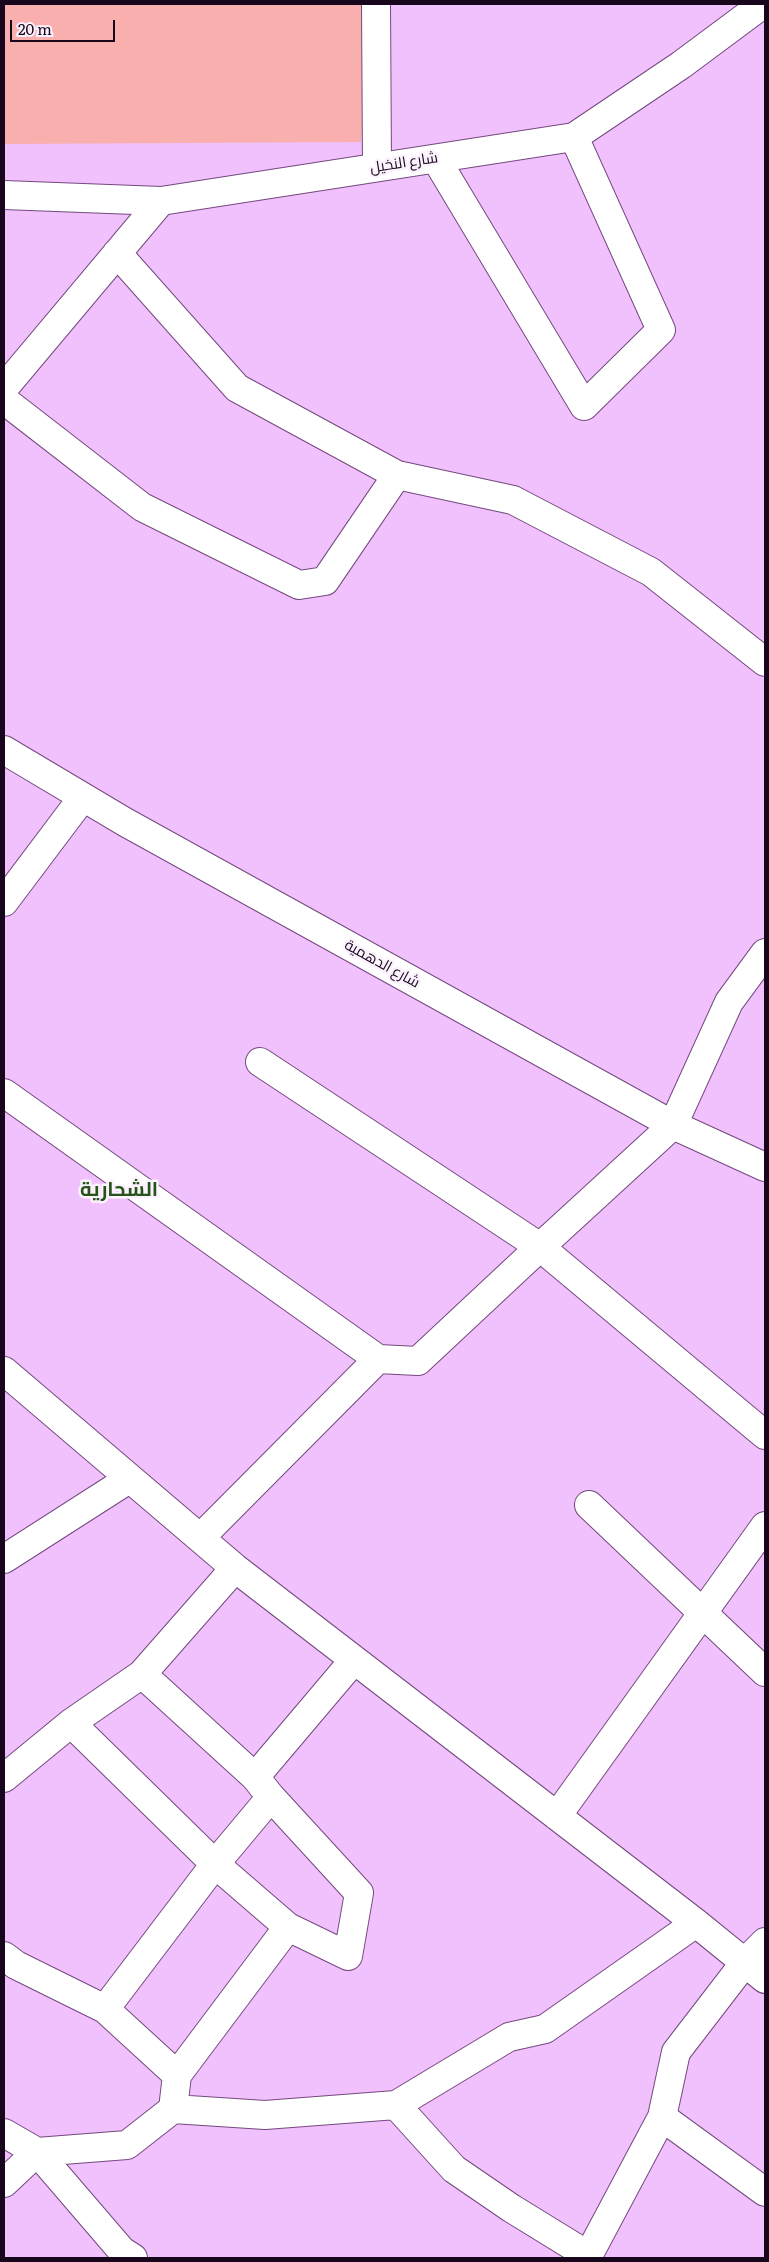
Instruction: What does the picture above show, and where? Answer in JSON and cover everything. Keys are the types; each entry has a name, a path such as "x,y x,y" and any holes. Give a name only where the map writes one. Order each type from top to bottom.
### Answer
{"street":[{"path":"376,4 377,168"},
{"name":"شارع النخيل","path":"4,195 160,201 574,137 681,65 763,4"},
{"path":"436,159 584,406 661,330 574,137"},
{"path":"4,388 160,201"},
{"path":"117,253 237,388 397,475 513,500 651,572 765,662"},
{"path":"4,400 142,507 299,585 325,581 397,475"},
{"name":"شارع الدهمية","path":"4,750 673,1125 765,1167"},
{"path":"4,902 83,796"},
{"path":"4,1093 378,1359 418,1361 540,1246 673,1125 729,1002 765,953"},
{"path":"260,1062 540,1246 765,1435"},
{"path":"200,1538 378,1359"},
{"path":"4,1371 235,1568 756,1970"},
{"path":"4,1559 129,1479"},
{"path":"589,1505 765,1672"},
{"path":"558,1816 765,1526"},
{"path":"5,1775 71,1723 142,1674 235,1568"},
{"path":"105,2009 215,1864 263,1787 354,1660"},
{"path":"71,1723 215,1864 288,1927 348,1956 359,1893 263,1787 142,1674"},
{"path":"4,2184 37,2152 127,2145 174,2109 264,2115 396,2105 509,2038 545,2030 696,1923"},
{"path":"174,2109 177,2075 288,1927"},
{"path":"396,2105 454,2169 588,2257 662,2117 676,2052 756,1970 765,1942"},
{"path":"4,1956 16,1965 105,2009 177,2075"},
{"path":"662,2117 765,2192"},
{"path":"4,2133 37,2152 122,2251 133,2258"}],"shaded area":[{"path":"4,4 377,4 361,142 4,144"}],"district":[{"name":"الشحارية","path":"119,1190"}]}
